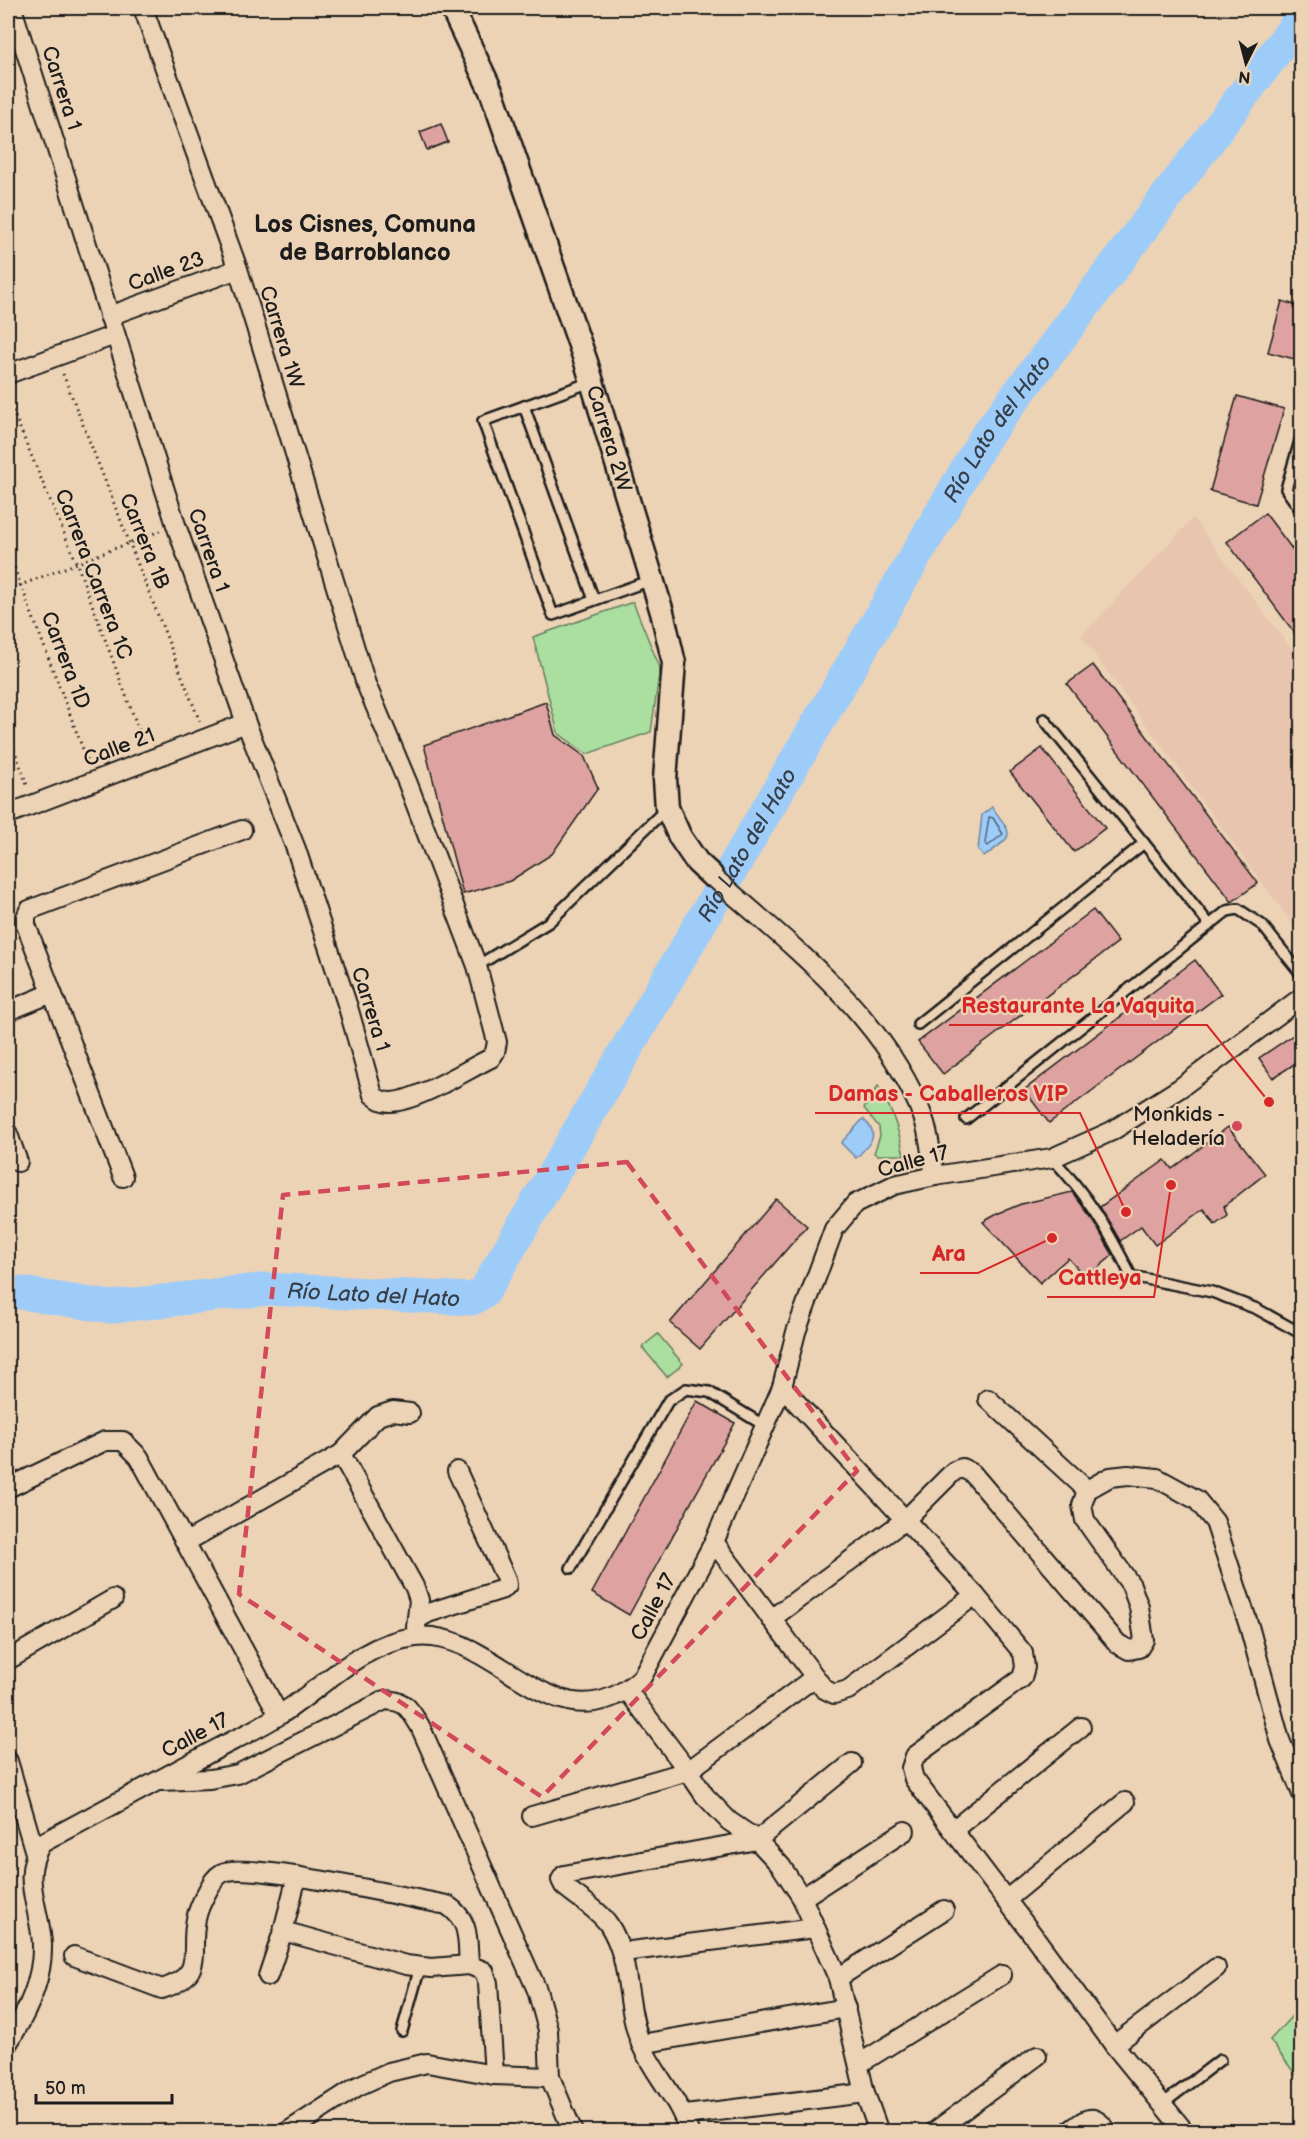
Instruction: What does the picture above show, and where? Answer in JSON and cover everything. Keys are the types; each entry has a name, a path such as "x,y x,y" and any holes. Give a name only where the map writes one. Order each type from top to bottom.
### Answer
{"street":[{"name":"Carrera 1","path":"12,8 176,525 246,723 296,849 348,1007 373,1095 380,1101"},
{"name":"Carrera 1W","path":"143,8 238,269 366,684 408,784 477,966 497,1041 495,1052 490,1058 420,1094 401,1101 380,1101"},
{"name":"Carrera 2W","path":"452,8 492,93 591,382 662,612 674,663 665,780 666,808 680,837 697,862 711,875"},
{"name":"Calle 23","path":"109,316 238,269"},
{"path":"8,374 115,335"},
{"name":"Calle 21","path":"8,814 246,723"},
{"path":"123,1177 26,925 26,917 29,910 242,830"},
{"path":"711,875 850,1002 887,1050 908,1084 924,1119 934,1176"},
{"path":"8,1011 52,993"},
{"name":"Calle 17","path":"34,1853 42,1843 279,1715 360,1656 389,1644 416,1628 437,1638 456,1642 548,1695 571,1701 597,1703 627,1690 642,1677 714,1542 782,1387 796,1332 834,1230 855,1204 894,1185 934,1176 1052,1158 1112,1131 1180,1088 1302,998"},
{"path":"8,1134 18,1162"},
{"path":"782,1387 975,1595 1023,1653 1025,1667 1022,1678 915,1756 911,1768 914,1779 1114,2045 1164,2103 1185,2132"},
{"path":"988,1398 1087,1491"},
{"path":"186,1542 341,1454 378,1416 393,1411 410,1413"},
{"path":"8,1488 105,1441 123,1441 139,1457 279,1715"},
{"path":"341,1454 416,1588 419,1600 416,1628"},
{"path":"771,1619 905,1520 954,1471 962,1468 972,1473 1108,1634 1118,1644 1129,1650 1139,1648 1144,1640 1131,1585 1085,1520 1082,1505 1087,1491 1110,1477 1128,1475 1157,1478 1197,1500 1215,1522 1249,1626 1280,1740 1302,1794"},
{"path":"416,1628 428,1613 503,1589 507,1585 457,1471"},
{"path":"714,1542 824,1689 834,1694 848,1690 975,1595"},
{"path":"8,1660 113,1599"},
{"path":"532,1816 688,1771 815,1677"},
{"path":"627,1690 705,1796 729,1821 757,1839 781,1866 802,1898 838,1978 865,2093 879,2132"},
{"path":"157,1781 210,1779 238,1774 385,1700 398,1701 407,1706 420,1726 537,1990 548,2030 550,2077 573,2132"},
{"path":"953,1830 1082,1727"},
{"path":"8,1761 34,1853 31,1885 42,1944 41,1968 31,1998 8,2043"},
{"path":"852,1763 757,1839 564,1875 561,1880 564,1886 608,1924 623,1952 630,2003 641,2044 687,2123 865,2093"},
{"path":"1006,1900 1125,1802"},
{"path":"802,1898 905,1831"},
{"path":"74,1956 162,1989 176,1984 186,1976 195,1956 195,1920 202,1900 214,1880 224,1871 243,1870 297,1876 447,1905 456,1911 465,1923 469,1965"},
{"path":"268,1976 283,1931 297,1876"},
{"path":"838,1978 944,1910"},
{"path":"623,1952 816,1928"},
{"path":"283,1931 420,1967 469,1965 484,1971 487,1977 494,2074"},
{"path":"1114,2045 1216,1968"},
{"path":"859,2064 1002,1975"},
{"path":"641,2044 846,2008"},
{"path":"934,2132 1037,2056"},
{"path":"287,2132 358,2086 389,2072 427,2064 494,2074 550,2077"},
{"path":"1068,2132 1088,2118 1100,2121 1108,2132"}],"lane":[{"path":"591,382 483,421 553,615 651,580"},
{"path":"524,406 594,600"},
{"path":"1302,434 1286,489 1302,512"},
{"path":"1044,719 1210,925"},
{"path":"477,966 549,922 666,808"},
{"path":"918,1024 1144,843"},
{"path":"966,1119 1227,911 1238,909 1262,925 1302,975"},
{"path":"1052,1158 1075,1182 1107,1228 1131,1276 1212,1292 1257,1309 1302,1334"},
{"path":"571,1569 668,1401 686,1389 710,1392 765,1426"},
{"path":"402,2031 420,1967"},
{"path":"1164,2103 1220,2060"}],"path":[{"name":"Carrera 1B","path":"56,355 207,738"},
{"name":"Carrera Carrera 1C","path":"8,400 77,564 149,760"},
{"path":"8,590 176,525"},
{"name":"Carrera 1D","path":"8,551 95,780"},
{"path":"8,732 34,804"}],"highlighted area":[{"path":"627,1162 857,1471 542,1797 239,1594 283,1195"}],"shaded area":[{"path":"1193,518 1301,662 1301,936 1081,636"}],"green space":[{"path":"633,602 660,668 651,732 587,754 558,733 533,637"},
{"path":"878,1086 894,1120 904,1155 874,1153 880,1136 879,1127 864,1108"},
{"path":"658,1334 683,1364 667,1377 642,1347"},
{"path":"1301,2006 1301,2082 1270,2040"}],"water":[{"path":"992,807 1005,825 1008,835 1001,844 984,857 978,850 982,815"},
{"path":"863,1119 869,1125 873,1135 869,1144 856,1158 841,1143"}],"building":[{"path":"441,124 448,142 427,150 420,132"},
{"path":"1282,301 1302,307 1302,361 1268,352"},
{"path":"1237,396 1284,409 1256,504 1210,491"},
{"path":"1265,513 1302,562 1302,643 1227,542"},
{"path":"1093,665 1258,883 1232,902 1067,684"},
{"path":"546,702 555,735 584,756 598,788 552,854 510,881 463,894 424,745"},
{"path":"1042,748 1105,828 1074,852 1010,772"},
{"path":"1093,910 1118,942 943,1074 918,1042"},
{"path":"1195,960 1221,994 1049,1123 1024,1090"},
{"path":"1302,1029 1302,1059 1273,1078 1259,1058"},
{"path":"1228,1127 1265,1174 1224,1206 1227,1215 1215,1224 1204,1209 1155,1245 1141,1226 1120,1241 1100,1207 1165,1160 1172,1169"},
{"path":"1072,1192 1091,1217 1113,1255 1086,1278 1068,1258 1040,1283 983,1222 1021,1204"},
{"path":"776,1199 807,1226 700,1349 670,1323"},
{"path":"697,1401 735,1423 629,1615 592,1593"}],"waterway":[{"name":"Río Lato del Hato","path":"8,1291 111,1307 267,1289 472,1299 484,1292 986,436 1302,17"}],"place":[{"name":"Restaurante La Vaquita","path":"1269,1102"},
{"name":"Monkids - Heladería","path":"1237,1126"},
{"name":"Cattleya","path":"1171,1185"},
{"name":"Damas - Caballeros VIP","path":"1126,1212"},
{"name":"Ara","path":"1052,1238"}],"district":[{"name":"Los Cisnes, Comuna de Barroblanco","path":"365,238"}]}
